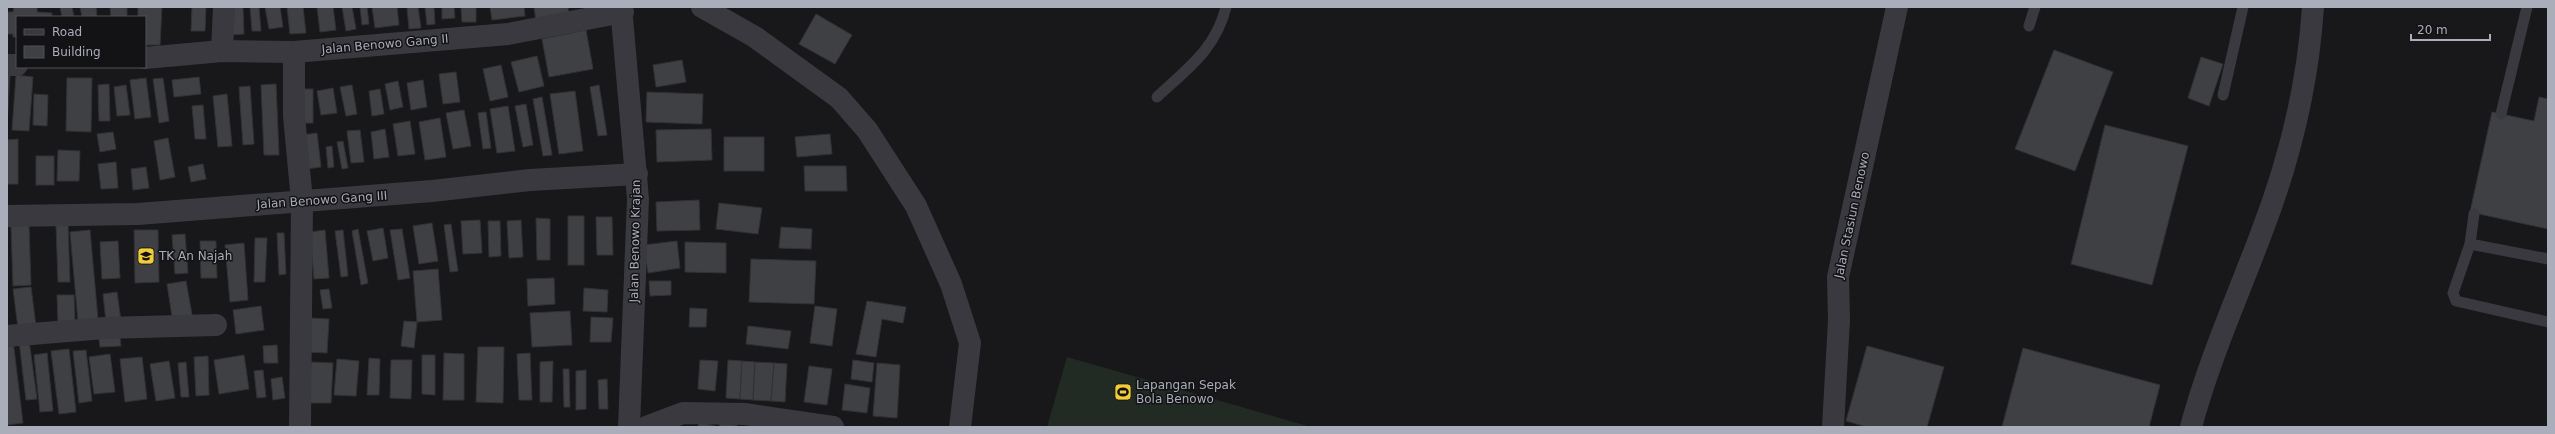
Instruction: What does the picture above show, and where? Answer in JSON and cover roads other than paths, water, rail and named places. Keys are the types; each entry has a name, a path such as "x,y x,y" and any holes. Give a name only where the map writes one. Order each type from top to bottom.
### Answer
{"street":[{"path":"222,51 224,7"},
{"path":"702,7 755,38 839,98 868,130 916,206 950,284 970,343 960,427"},
{"name":"Jalan Stasiun Benowo","path":"1833,427 1839,320 1838,277 1898,7"},
{"path":"2191,427 2204,378 2262,232 2286,161 2302,91 2313,7"},
{"name":"Jalan Benowo Gang II","path":"146,58 222,51 294,52 508,34 622,10"},
{"name":"Jalan Benowo Krajan","path":"622,10 638,199 629,427"},
{"path":"294,52 294,116 302,201 300,427"},
{"name":"Jalan Benowo Gang III","path":"7,216 138,214 432,191 530,180 637,174"},
{"path":"7,336 105,328 216,325"},
{"path":"646,427 683,413 744,414 834,427"}],"lane":[{"path":"1157,97 1204,52 1217,34 1226,7"},
{"path":"2029,26 2035,7"},
{"path":"2223,95 2243,7"},
{"path":"2501,114 2527,7"},
{"path":"2474,214 2470,244 2453,293 2456,301 2548,322"},
{"path":"2470,244 2548,259"}],"place":[{"name":"TK An Najah","path":"146,256"},
{"name":"Lapangan Sepak Bola Benowo","path":"1123,392"}]}
